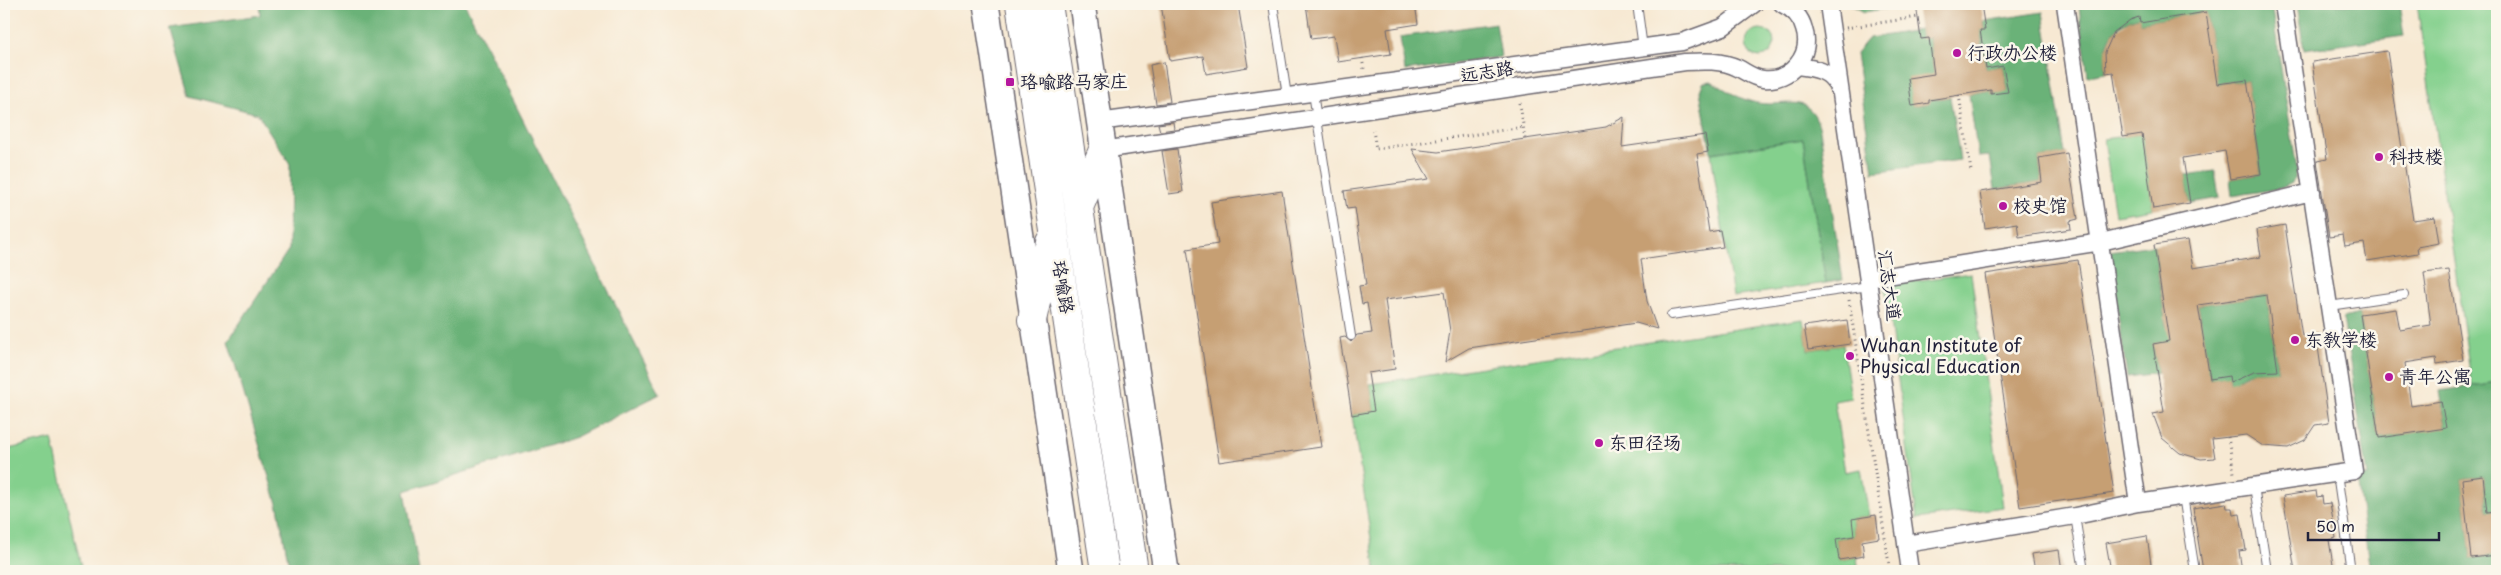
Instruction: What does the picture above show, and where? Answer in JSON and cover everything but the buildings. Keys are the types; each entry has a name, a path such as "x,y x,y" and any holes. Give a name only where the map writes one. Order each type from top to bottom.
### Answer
{"highway":[{"name":"珞喻路","path":"1020,4 1105,571"},
{"name":"珞喻路","path":"1048,4 1134,571"},
{"path":"1080,206 1103,150"},
{"path":"1032,320 1054,226"}],"main road":[{"path":"986,4 1071,571"},
{"path":"1082,4 1166,571"}],"street":[{"name":"远志路","path":"1098,122 1682,42 1709,34 1723,27 1754,4"},
{"name":"汇志大道","path":"1828,4 1910,571"},
{"path":"2065,4 2138,504"},
{"path":"1906,544 2183,496 2354,471 2283,4"},
{"path":"1788,5 1798,15 1806,33 1804,55 1796,66"},
{"name":"远志路","path":"1103,150 1698,61 1727,64 1763,79 1779,78 1796,66"},
{"path":"1796,66 1810,67 1827,73 1835,80 1841,98"},
{"path":"1868,283 2101,242 2312,192"}],"lane":[{"path":"1273,4 1287,96"},
{"path":"1637,4 1643,48"},
{"path":"1313,93 1351,336"},
{"path":"1671,315 1848,289 1868,283"},
{"path":"2329,306 2404,295"},
{"path":"2337,473 2351,571"},
{"path":"2254,486 2267,571"},
{"path":"2183,496 2195,571"},
{"path":"2075,516 2084,571"}],"path":[{"path":"1982,8 2008,4"},
{"path":"1832,30 1918,17"},
{"path":"1362,58 1364,72"},
{"path":"1518,87 1526,139"},
{"path":"1959,95 1971,171"},
{"path":"1373,130 1376,149 1524,127"},
{"path":"1848,289 1890,571"},
{"path":"2228,437 2237,488"},
{"path":"2475,571 2497,568"}],"green space":[{"path":"259,4 465,4 660,394 576,437 405,491 419,571 290,571 278,507 228,341 289,249 290,164 258,114 190,96 170,28 260,15"},
{"path":"1850,4 1916,4 1864,12"},
{"path":"2103,4 2271,4 2297,170 2292,183 2282,188 2232,196 2230,179 2261,174 2247,80 2209,85 2216,79 2206,12 2140,23 2138,17 2128,21 2121,25 2110,38 2106,54 2106,73 2088,76 2079,7"},
{"path":"2297,4 2399,4 2404,36 2304,50"},
{"path":"2417,4 2497,4 2497,382 2472,386"},
{"path":"2043,12 2065,154 2039,158 2042,182 1995,189 1990,156 1978,157 1969,94 1991,90 1992,94 2008,91 2003,66 1986,69 1980,30 1985,29 1984,21"},
{"path":"1496,23 1501,57 1405,71 1400,37"},
{"path":"1760,29 1770,33 1774,43 1770,53 1760,57 1750,53 1746,43 1750,33"},
{"path":"1920,30 1921,39 1929,38 1934,74 1912,106 1929,103 1929,100 1950,97 1960,160 1873,172 1856,53 1869,38"},
{"path":"1711,81 1736,96 1753,102 1764,104 1794,103 1802,105 1809,109 1815,117 1820,130 1843,280 1826,283 1803,139 1711,153 1700,91 1703,83"},
{"path":"2142,134 2153,209 2115,215 2104,139"},
{"path":"1803,139 1826,283 1733,297 1711,153"},
{"path":"2215,171 2219,198 2190,203 2185,175"},
{"path":"2154,245 2166,326 2201,321 2198,305 2267,295 2278,374 2252,373 2240,378 2231,388 2229,377 2210,379 2203,336 2153,344 2158,373 2127,377 2109,251"},
{"path":"1971,273 2003,507 1917,519 1885,285"},
{"path":"2360,314 2379,438 2446,427 2440,391 2497,382 2497,511 2487,512 2483,476 2462,479 2471,558 2497,555 2497,571 2370,571 2357,477 2368,476 2343,318"},
{"name":"东田径场","path":"1803,319 1808,350 1843,345 1851,398 1834,401 1845,472 1861,469 1869,516 1852,519 1854,536 1836,539 1839,560 1857,557 1858,566 1820,571 1376,571 1352,415 1374,411 1370,384"},
{"path":"52,439 82,571 4,571 4,450"}],"place":[{"name":"行政办公楼","path":"1957,53"},
{"name":"珞喻路马家庄","path":"1010,82"},
{"name":"科技楼","path":"2379,157"},
{"name":"校史馆","path":"2003,206"},
{"name":"东教学楼","path":"2295,340"},
{"name":"Wuhan Institute of Physical Education","path":"1850,356"},
{"name":"青年公寓","path":"2389,377"},
{"name":"东田径场","path":"1599,443"}]}
